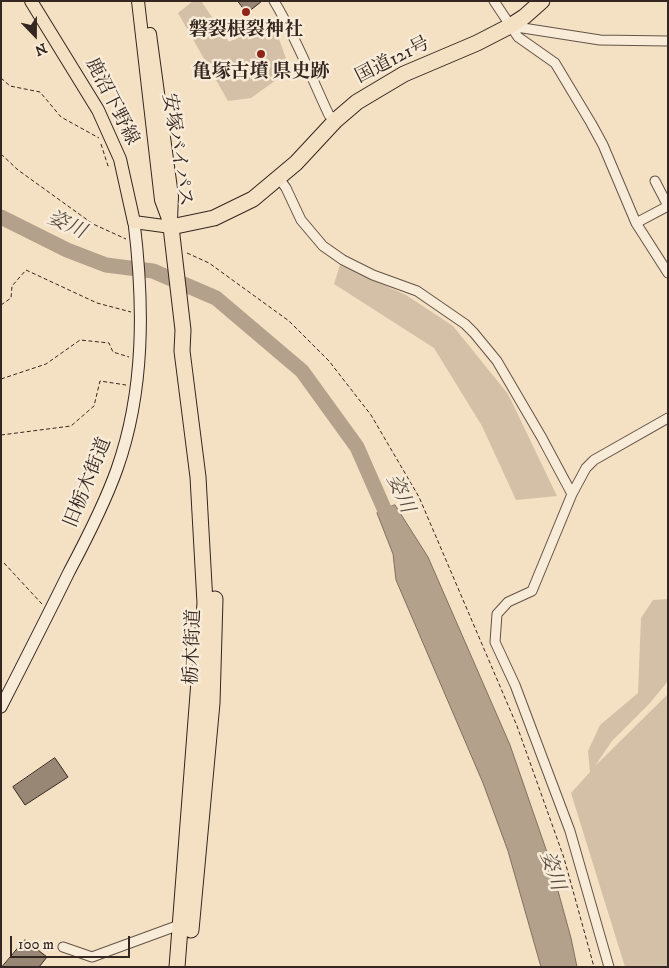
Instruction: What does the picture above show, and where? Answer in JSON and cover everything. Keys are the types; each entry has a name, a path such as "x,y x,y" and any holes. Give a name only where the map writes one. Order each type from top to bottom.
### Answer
{"highway":[{"name":"国道121号","path":"171,227 214,218 253,199 296,163 336,120 357,102 404,74 477,43 510,26 524,18 542,1"},
{"name":"栃木街道","path":"171,227 183,330 191,352 208,492 215,605 212,703 186,923 177,967"},
{"name":"栃木街道","path":"186,923 187,967"}],"main road":[{"name":"鹿沼下野線","path":"32,1 98,110 120,159 134,222"},
{"name":"安塚バイパス","path":"138,1 161,200 171,227"},
{"name":"安塚バイパス","path":"146,1 172,196 171,227"},
{"path":"134,222 171,227"}],"street":[{"path":"274,1 286,21 329,115 336,120"},
{"path":"494,1 518,37 555,63 592,123 636,223 668,274"},
{"path":"510,26 600,40 668,41"},
{"path":"279,178 286,188 301,220 323,246 343,260 373,275 417,291 465,324 474,333 497,362 542,438 572,494"},
{"path":"636,223 668,206 655,181"},
{"name":"旧栃木街道","path":"1,707 86,538 117,470 127,432 140,355 141,310 134,222"},
{"path":"609,967 570,831 515,686 495,642 497,614 508,602 532,591 572,494 586,468 594,460 668,418"},
{"path":"63,946 92,957 186,923"}],"path":[{"path":"1,78 10,86 40,92 61,117 99,137 108,166 121,167"},
{"path":"1,154 18,170 93,224 137,247"},
{"path":"173,251 209,263 289,321 329,362 371,415 419,497 517,726 564,858 594,967"},
{"path":"1,305 11,298 12,286 26,270 97,303 141,310"},
{"path":"1,378 46,364 80,340 109,343 113,352 128,357 140,355"},
{"path":"1,435 71,426 94,406 100,381 136,386"},
{"path":"4,563 49,612"}],"shaded area":[{"path":"193,1 201,1 229,42 272,19 290,70 251,98 228,101 178,13"},
{"path":"340,265 406,295 453,326 508,394 557,496 516,500 482,426 434,348 334,284"},
{"path":"668,599 668,681 650,703 612,741 595,766 668,694 668,967 625,967 571,793 590,772 588,751 600,725 638,693 641,618 653,600"}],"water":[{"path":"395,505 428,557 510,745 549,858 577,967 541,967 508,851 483,783 396,580 393,554 377,513"}],"building":[{"path":"238,1 262,1 247,13"},
{"path":"55,758 68,777 25,805 13,787"},
{"path":"25,940 47,957 39,967 2,967"}],"waterway":[{"name":"姿川","path":"1,217 67,250 106,265 153,271 216,298 302,371 357,447 393,529"}],"place":[{"name":"磐裂根裂神社","path":"246,12"},
{"name":"亀塚古墳 県史跡","path":"261,54"}]}
